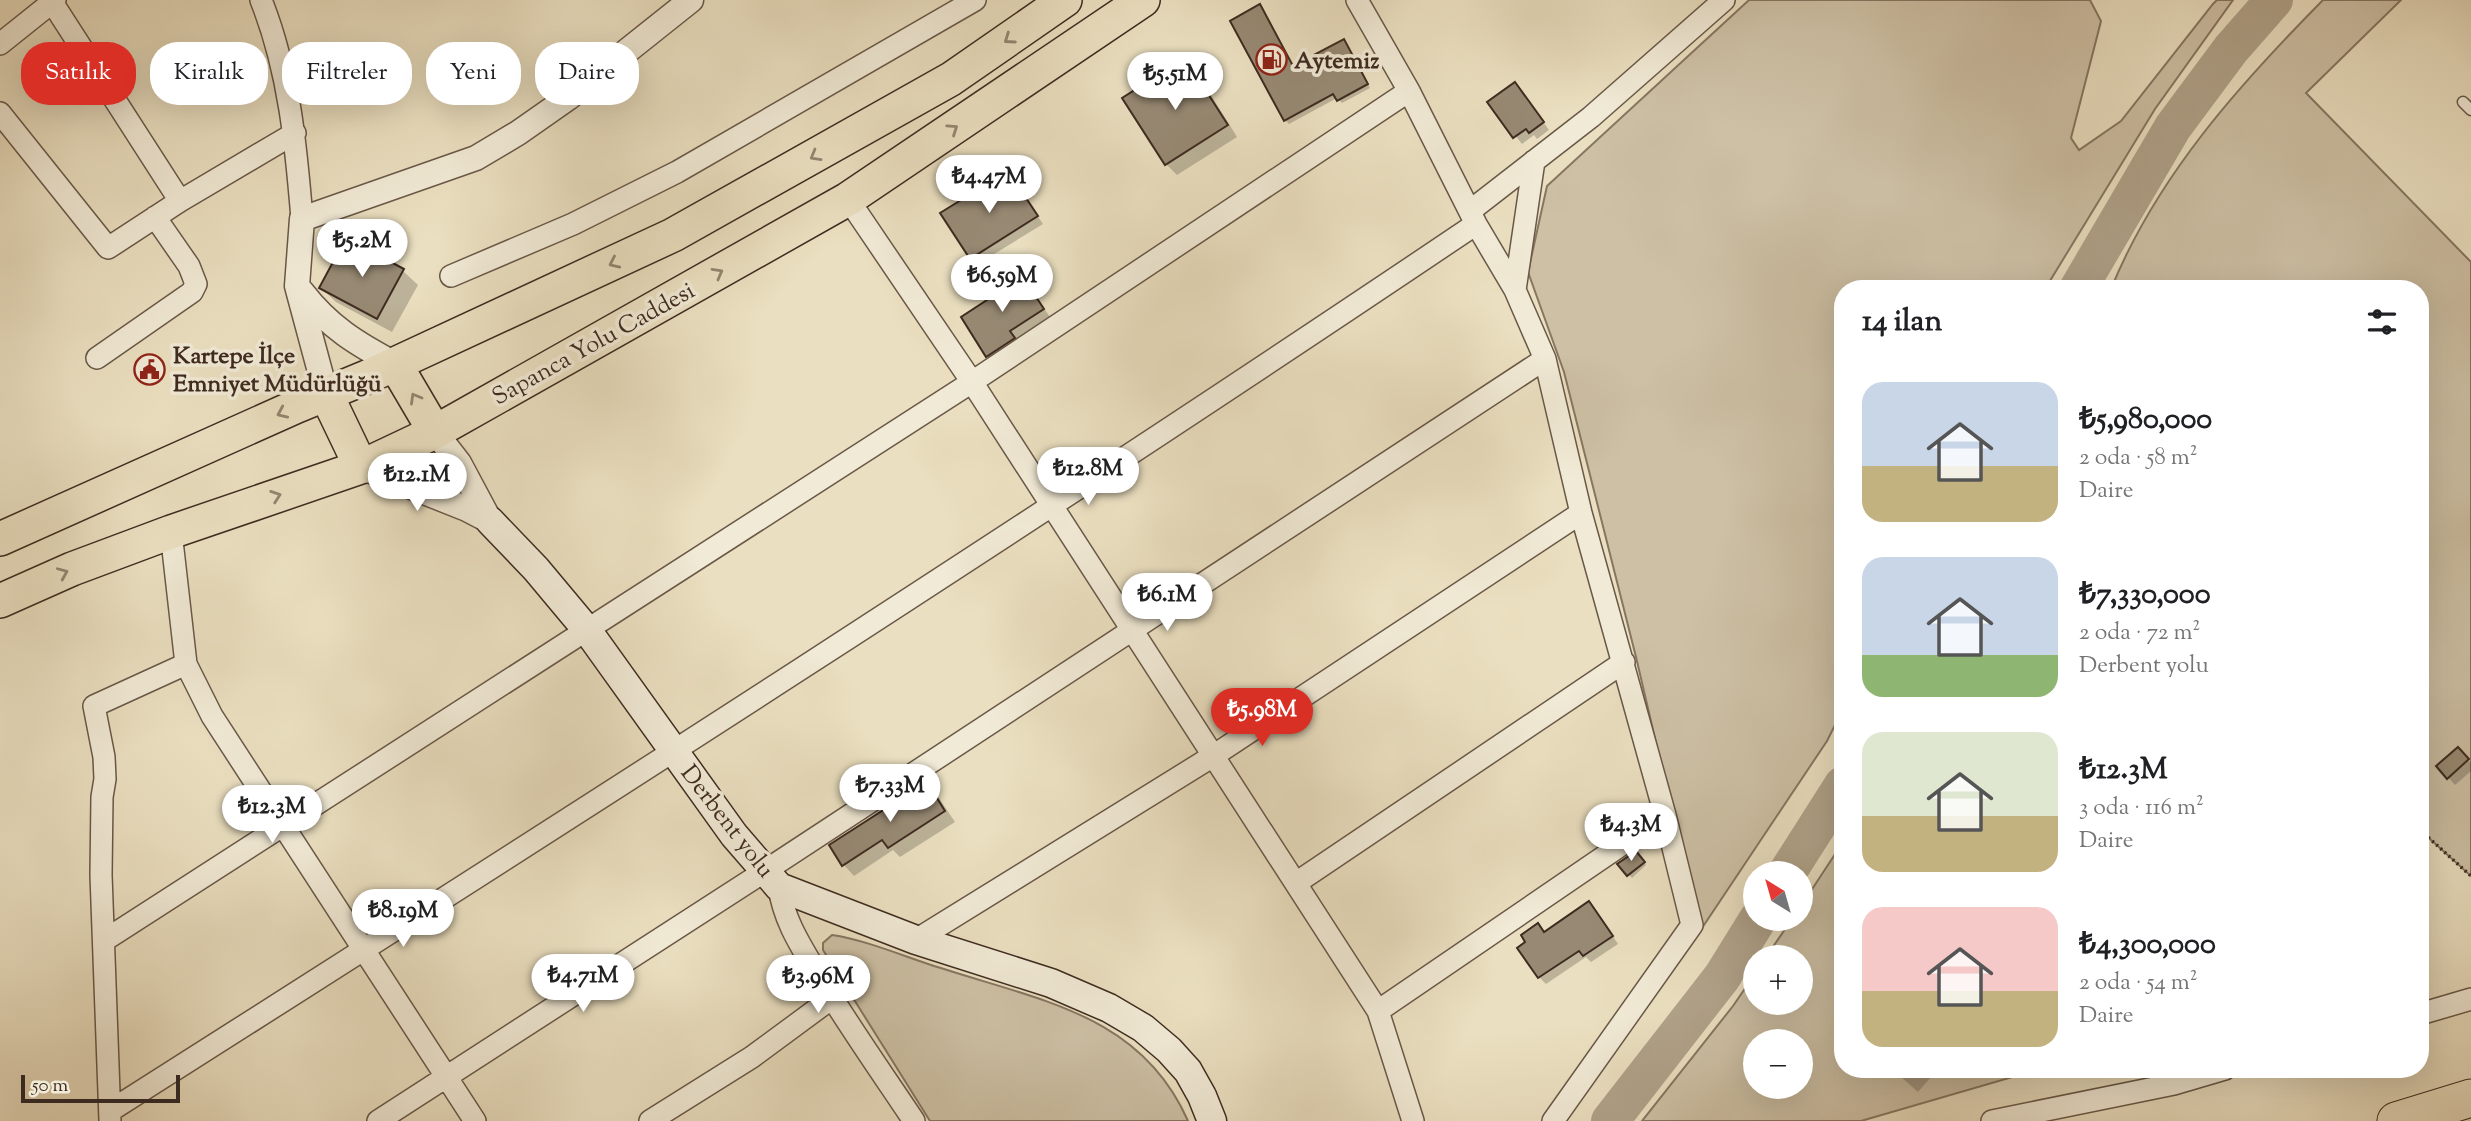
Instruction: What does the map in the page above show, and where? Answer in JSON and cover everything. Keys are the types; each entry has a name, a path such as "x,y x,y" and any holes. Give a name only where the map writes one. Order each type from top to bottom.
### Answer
{"highway":[{"path":"0,539 395,364 673,235 951,79 1065,0"},
{"name":"Sapanca Yolu Caddesi","path":"0,601 72,569 171,532 361,467 435,432 848,199 1143,0"},
{"path":"395,364 435,432"},
{"path":"326,394 361,467"},
{"path":"2396,1121 2471,1098"}],"main road":[{"name":"Derbent yolu","path":"490,521 536,569 587,630 734,835 772,879 916,940 1051,983 1109,1007 1143,1028 1170,1050 1188,1071 1212,1121"}],"street":[{"path":"261,0 273,35 295,133 302,219 297,286 326,394"},
{"path":"302,219 476,158 518,133 568,97 691,0"},
{"path":"451,276 573,224 677,172 975,0"},
{"path":"1357,0 1409,91 1473,217 1515,290 1545,359 1581,513 1624,662 1692,925 1553,1121"},
{"path":"110,1116 1270,363 1473,217 1534,161 1591,117 1724,0"},
{"path":"0,44 53,1 180,201"},
{"path":"105,940 972,382 1409,91"},
{"path":"0,113 108,248 180,201 295,133"},
{"path":"1515,290 1534,161"},
{"path":"848,199 972,382 1378,1011 1413,1121"},
{"path":"97,358 192,292 195,284 189,266 155,217"},
{"path":"297,286 318,313 340,332 356,344 395,364"},
{"path":"378,1121 446,1076 772,879 1132,631 1545,359"},
{"path":"435,432 459,463 490,521"},
{"path":"361,467 467,509 490,521"},
{"path":"916,940 1213,755 1581,513"},
{"path":"171,532 186,664 212,716 475,1121"},
{"path":"1296,883 1624,662"},
{"path":"110,1116 101,875 102,797 105,779 104,757 94,706 186,664"},
{"path":"1378,1011 1665,815"},
{"path":"772,879 786,918 832,998 914,1121"},
{"path":"650,1121 752,1057 832,998"},
{"path":"2429,1011 2471,999"},
{"path":"1992,1121 2194,1078"}],"path":[{"path":"2429,838 2471,876"}],"shaded area":[{"path":"1749,0 2090,0 2101,21 2071,138 2079,150 2121,121 2217,0 2233,0 2155,109 2050,280 1834,280 1834,727 1747,861 1743,861 1743,867 1700,931 1636,657 1564,372 1528,272 1547,186"},
{"path":"2323,0 2401,0 2306,93 2471,262 2471,876 2429,838 2429,280 2115,280 2152,208 2176,170 2261,65"},
{"path":"1834,856 1834,1078 2009,1078 1861,1121 1642,1121 1743,991 1743,1015 1813,1015 1813,945 1774,945 1784,931 1813,931 1813,888"},
{"path":"832,935 874,945 1017,991 1086,1018 1117,1035 1144,1057 1168,1086 1188,1121 930,1121 823,950 823,943"}],"building":[{"path":"1260,4 1293,66 1344,39 1368,84 1337,101 1333,94 1284,121 1230,21"},
{"path":"1185,58 1228,125 1165,165 1122,98"},
{"path":"1515,82 1544,122 1529,133 1526,129 1513,138 1487,102"},
{"path":"1008,171 1038,216 970,259 940,213"},
{"path":"346,238 404,269 377,319 319,288"},
{"path":"1019,271 1044,309 1010,331 1015,338 986,357 961,317 993,296 989,290"},
{"path":"2458,747 2469,759 2447,779 2436,766"},
{"path":"927,782 945,811 888,848 882,840 842,866 829,845"},
{"path":"1636,851 1645,862 1627,876 1617,864"},
{"path":"1589,901 1613,936 1583,956 1579,951 1538,978 1517,948 1525,942 1521,935 1538,923 1544,932"}],"waterway":[{"path":"2083,280 2173,127 2231,49 2274,0"},
{"path":"1795,861 1834,799"},
{"path":"1610,1121 1722,977 1751,931"}],"place":[{"name":"Aytemiz","path":"1271,60"},
{"name":"Kartepe İlçe Emniyet Müdürlüğü","path":"150,369"}]}
